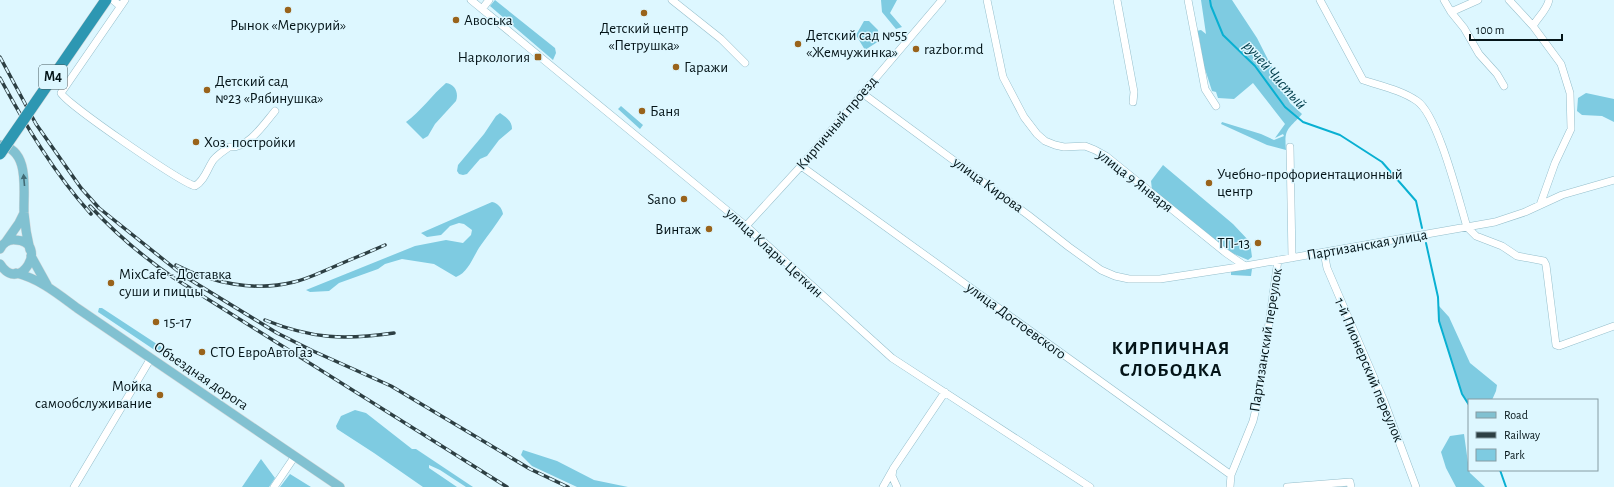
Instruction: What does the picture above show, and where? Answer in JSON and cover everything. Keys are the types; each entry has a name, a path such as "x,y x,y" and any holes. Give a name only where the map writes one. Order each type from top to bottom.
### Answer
{"highway":[{"name":"M4","path":"0,154 106,0"}],"main road":[{"path":"0,145 13,151 20,162 25,182 24,213 31,253 30,264 23,271 0,274"},
{"path":"2,246 19,223 24,213"},
{"path":"2,246 11,240 20,241 26,244 48,287"},
{"path":"0,264 5,270 13,273"},
{"name":"Объездная дорога","path":"13,273 32,278 48,287 340,487"}],"street":[{"path":"113,0 123,3 62,90 62,95 84,113 155,164 195,186 199,184 212,161 229,147 235,147 254,135 275,111"},
{"name":"улица Клары Цеткин","path":"472,0 746,226 879,348 1090,487"},
{"path":"482,9 489,0"},
{"path":"672,0 721,39 745,63"},
{"name":"Кирпичный проезд","path":"746,226 801,166 942,0"},
{"name":"улица 9 Января","path":"987,0 1003,77 1024,117 1036,134 1045,141 1055,145 1064,147 1085,146 1106,156 1226,253 1245,266"},
{"path":"1117,0 1134,92 1133,102"},
{"path":"1188,0 1205,89 1216,106"},
{"path":"1320,0 1363,80 1399,92 1416,100 1421,104 1427,113 1439,137 1467,227 1476,236 1502,246 1517,256 1544,261 1546,265 1556,345 1559,346 1614,327"},
{"path":"1444,0 1451,12 1464,28 1479,54 1497,74 1504,86"},
{"path":"1451,12 1478,0"},
{"path":"1509,0 1533,26 1561,64 1570,93 1572,129 1555,163 1540,205"},
{"path":"1533,26 1546,8 1549,0"},
{"name":"улица Кирова","path":"862,93 1028,215 1069,247 1101,270 1115,276"},
{"path":"1290,147 1292,258"},
{"name":"улица Достоевского","path":"801,166 1231,475"},
{"name":"Партизанская улица","path":"1115,276 1129,279 1155,279 1245,266 1509,219 1583,188 1614,180"},
{"name":"1-й Пионерский переулок","path":"1324,252 1327,268 1384,401 1416,487"},
{"name":"Партизанский переулок","path":"1230,487 1231,475 1253,421 1258,400 1278,260"},
{"path":"74,487 151,358"},
{"path":"883,487 893,469 945,392"},
{"path":"274,487 295,456"},
{"path":"893,469 892,476 897,487"},
{"path":"1287,487 1351,484"}],"green space":[{"path":"495,0 555,48 556,53 553,60 490,6"},
{"path":"881,0 897,0 890,13 902,27 896,29 882,12"},
{"path":"1201,0 1232,0 1257,38 1290,103 1302,114 1286,133 1286,150 1267,145 1221,124 1222,122 1261,134 1274,140 1284,136 1283,134 1275,138 1285,124 1253,83 1234,99 1218,98 1216,92 1212,91 1204,66 1199,37 1196,31 1201,30 1206,34"},
{"path":"864,21 869,21 878,30 879,41 865,50 856,35"},
{"path":"446,83 452,85 456,89 456,101 435,124 428,136 423,139 406,122 417,113"},
{"path":"1586,93 1614,99 1614,122 1602,116 1582,115 1577,111 1578,98"},
{"path":"621,106 643,125 640,129 618,109"},
{"path":"500,113 510,122 512,129 499,140 487,156 480,159 467,174 459,174 457,171 458,165 484,134 496,116"},
{"path":"1163,165 1233,224 1250,242 1252,257 1248,260 1225,250 1152,190 1151,181"},
{"path":"492,202 499,206 503,214 481,245 468,268 456,277 434,264 402,259 385,264 378,269 339,283 329,291 310,292 306,290 415,246 446,240 463,243 471,235 472,230 464,224 459,223 450,226 441,235 427,237 421,233"},
{"path":"1252,269 1251,276 1231,275 1231,271"},
{"path":"1439,306 1449,317 1470,363 1497,385 1492,399 1468,399 1468,403 1462,394 1439,321"},
{"path":"99,308 102,308 166,350 164,355 98,312"},
{"path":"186,366 189,366 207,377 208,381 205,385 185,372 184,369"},
{"path":"355,410 366,413 412,449 416,449 473,487 466,487 440,470 429,465 429,468 457,487 423,487 337,429 336,426 341,416"},
{"path":"1464,434 1468,471 1485,487 1456,487 1446,468 1441,452 1450,436"},
{"path":"523,450 557,461 594,480 628,487 577,487 532,466 521,455"},
{"path":"261,459 275,478 269,487 242,487"},
{"path":"290,474 311,487 280,487"}],"waterway":[{"name":"ручей Чистый","path":"1210,0 1223,35 1255,66 1285,107 1303,122 1340,135 1382,162 1416,201 1422,228"},
{"name":"ручей Чистый","path":"1426,243 1438,297 1439,321 1462,394 1468,403"},
{"name":"ручей Чистый","path":"1500,471 1506,487"}],"railway":[{"path":"0,57 36,124 81,188 99,208 184,276 277,333 391,386 530,469 568,487"},
{"path":"0,78 41,149 91,214"},
{"path":"90,206 109,226 151,262 174,278 507,487"},
{"path":"176,265 204,277 218,281 249,286 279,285 308,278 385,245"},
{"path":"265,320 298,331 328,336 359,337 394,333"}],"place":[{"name":"Рынок «Меркурий»","path":"288,10"},
{"name":"Детский центр «Петрушка»","path":"644,13"},
{"name":"Авоська","path":"456,20"},
{"name":"Детский сад №55 «Жемчужинка»","path":"798,44"},
{"name":"razbor.md","path":"916,49"},
{"name":"Наркология","path":"538,57"},
{"name":"Гаражи","path":"676,67"},
{"name":"Детский сад №23 «Рябинушка»","path":"207,90"},
{"name":"Баня","path":"642,111"},
{"name":"Хоз. постройки","path":"196,142"},
{"name":"Учебно-профориентационный центр","path":"1209,183"},
{"name":"Sano","path":"684,199"},
{"name":"Винтаж","path":"709,229"},
{"name":"ТП-13","path":"1258,243"},
{"name":"MixCafe - Доставка суши и пиццы","path":"111,283"},
{"name":"15-17","path":"156,322"},
{"name":"СТО ЕвроАвтоГаз","path":"202,352"},
{"name":"Мойка самообслуживание","path":"160,395"}],"district":[{"name":"КИРПИЧНАЯ СЛОБОДКА","path":"1171,359"}]}
